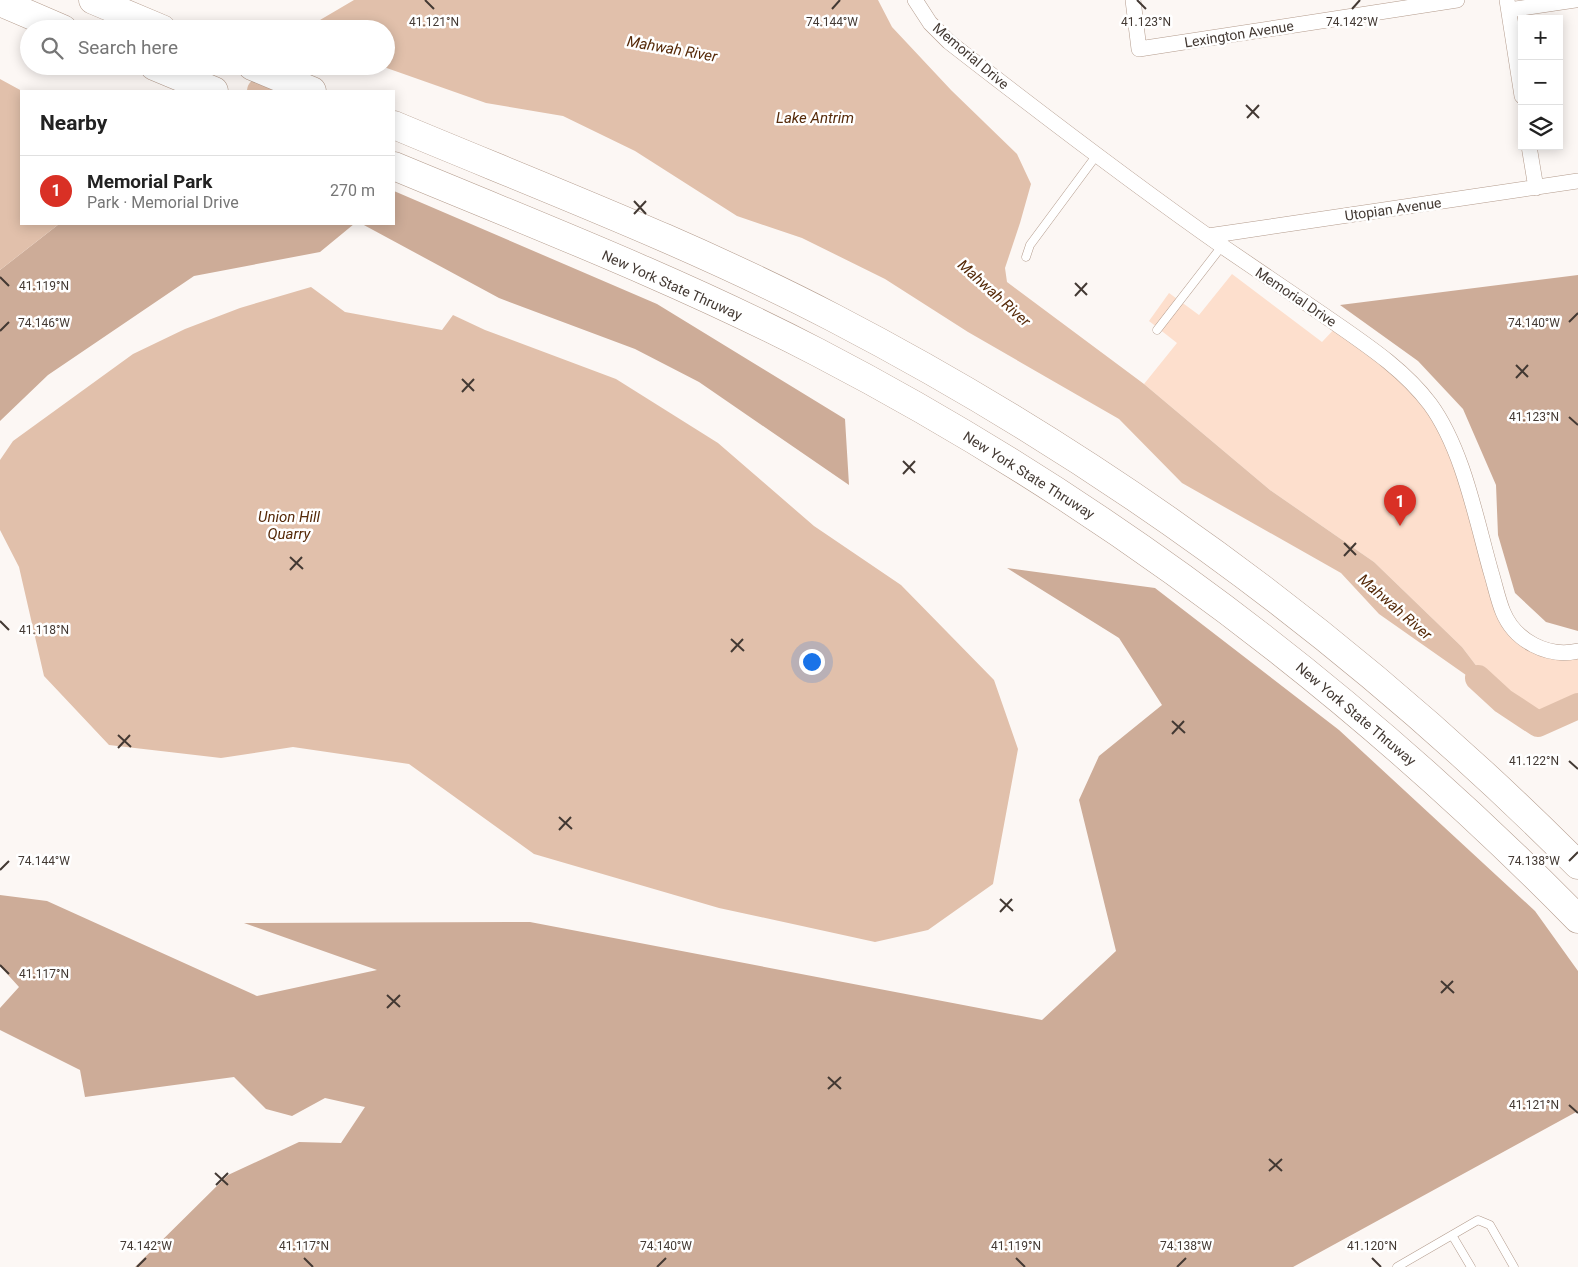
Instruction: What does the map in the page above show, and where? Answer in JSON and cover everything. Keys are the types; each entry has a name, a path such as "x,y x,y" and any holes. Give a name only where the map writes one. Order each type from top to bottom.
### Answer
{"highway":[{"path":"93,0 141,20"},
{"path":"0,2 42,20"},
{"path":"175,75 206,88"},
{"path":"274,75 310,90"},
{"path":"395,125 609,214 759,281 904,356 1044,437 1173,523 1312,627 1485,774 1578,865"},
{"name":"New York State Thruway","path":"395,166 618,260 815,351 886,389 1023,469 1158,560 1302,668 1412,761 1524,864 1578,919"}],"street":[{"name":"Memorial Drive","path":"915,0 930,23 949,42 1096,156 1222,246 1371,348 1402,374 1430,405 1451,441 1464,478 1503,613 1521,637 1544,650 1568,653 1578,651"},
{"name":"Lexington Avenue","path":"1133,0 1139,49 1457,0"},
{"path":"1518,70 1508,5 1575,0"},
{"path":"1531,150 1536,188"},
{"name":"Utopian Avenue","path":"1208,236 1578,181"}],"lane":[{"path":"1026,257 1030,245 1096,156"},
{"path":"1157,330 1222,246"},
{"path":"1397,1267 1478,1220 1490,1225 1514,1267"},
{"path":"1452,1235 1471,1267"}],"shaded area":[{"path":"395,191 657,304 845,419 849,485 699,382 635,349 499,298 364,225 395,225"},
{"path":"58,225 353,225 320,252 194,276 48,375 0,421 0,270"},
{"path":"1232,274 1322,342 1338,325 1402,373 1451,441 1503,613 1521,637 1578,651 1578,706 1538,724 1503,701 1462,647 1374,562 1270,490 1144,384 1177,343 1149,321 1169,293 1199,315"},
{"path":"1578,275 1578,631 1546,622 1515,593 1498,535 1496,485 1463,409 1418,361 1340,305"},
{"path":"1007,568 1155,588 1339,730 1535,911 1578,971 1578,1111 1293,1267 135,1267 228,1175 299,1142 341,1143 365,1107 325,1098 292,1116 266,1109 234,1077 85,1097 80,1070 0,1030 0,1008 19,987 0,966 0,895 47,901 257,996 377,970 244,923 530,922 1042,1020 1116,951 1079,800 1099,756 1162,705 1119,638"}],"water":[{"name":"Lake Antrim","path":"354,0 878,0 892,27 951,90 1017,154 1031,184 1005,268 1007,282 1144,384 1270,490 1374,562 1462,647 1503,701 1379,614 1341,573 1182,483 1119,419 968,332 885,279 802,238 737,216 635,151 563,116 486,103 395,71 395,20 320,20"},
{"path":"0,79 20,90 20,225 58,225 0,270"},
{"name":"Union Hill Quarry","path":"311,287 345,312 442,330 453,315 485,330 616,379 718,443 814,526 901,585 994,680 1018,749 993,884 928,930 875,942 719,908 534,854 409,764 293,747 221,758 109,745 44,676 19,567 0,530 0,460 13,441 133,354 185,329 240,308"}],"waterway":[{"name":"Mahwah River","path":"261,90 279,75"},
{"name":"Mahwah River","path":"1478,678 1503,701 1538,724 1578,706"}],"place":[{"name":"Memorial Park","path":"1400,526"}]}
